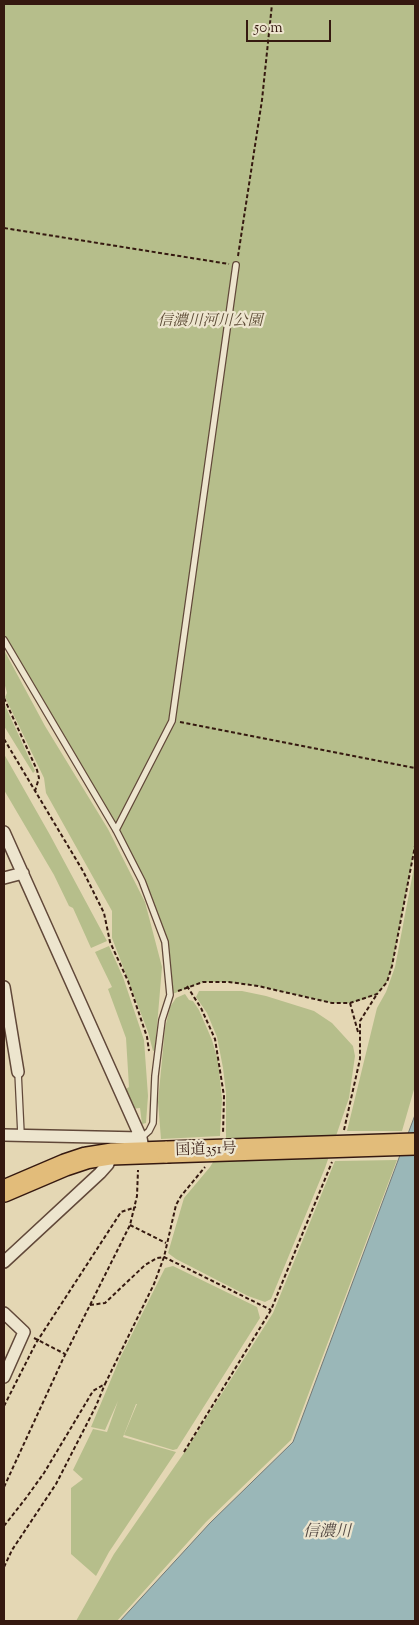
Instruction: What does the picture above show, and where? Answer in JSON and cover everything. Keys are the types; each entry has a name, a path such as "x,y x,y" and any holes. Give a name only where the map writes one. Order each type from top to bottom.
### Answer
{"highway":[{"name":"国道351号","path":"4,1191 65,1164 111,1154 415,1144"}],"street":[{"path":"4,832 23,873 140,1153"},
{"path":"4,878 23,873"},
{"path":"4,987 6,1025 18,1072"},
{"path":"4,1135 22,1134 140,1153"},
{"path":"4,1262 100,1173 108,1164 111,1154"},
{"path":"4,1313 24,1332 4,1377"}],"lane":[{"path":"116,830 172,721 236,265"},
{"path":"4,640 116,830 142,881 165,942 170,995 162,1020 154,1076 153,1124 140,1153"},
{"path":"18,1072 22,1134"}],"path":[{"path":"4,228 236,265 262,100 272,4"},
{"path":"4,698 37,770 39,778 34,791"},
{"path":"172,721 415,768"},
{"path":"4,739 104,912 110,942 128,981 147,1037 154,1076"},
{"path":"344,1130 359,1067 360,1021 386,982 392,966 415,846"},
{"path":"170,995 187,986 203,982 229,982 258,986 332,1003 350,1003 377,994"},
{"path":"187,986 209,1023 220,1059 224,1096 223,1134 220,1141"},
{"path":"350,1003 359,1034"},
{"path":"4,1487 65,1354 130,1225 136,1207 140,1153"},
{"path":"184,1452 271,1310 334,1157"},
{"path":"4,1567 12,1550 56,1484 96,1406 154,1284 164,1257 166,1243 181,1196 210,1162"},
{"path":"4,1406 38,1340 122,1212 136,1207"},
{"path":"130,1225 166,1243"},
{"path":"90,1305 105,1303 145,1266 157,1258 164,1257 271,1310"},
{"path":"30,1336 65,1354"},
{"path":"4,1526 39,1479 93,1390 105,1384"}],"green space":[{"name":"信濃川河川公園","path":"4,4 415,4 415,846 392,966 387,982 377,994 362,1000 350,1003 332,1003 258,986 229,982 203,982 170,995 165,942 142,881 116,830 4,640"},
{"path":"4,650 45,726 108,829 145,902 162,967 155,1050 153,1051 148,1032 112,938 112,911 46,793 44,778 5,697 7,693 4,682"},
{"path":"4,703 35,771 33,773 4,726"},
{"path":"4,754 107,941 91,948 73,908 69,906 54,875 4,790"},
{"path":"415,862 415,1086 402,1131 347,1131 377,1008 386,992 395,967"},
{"path":"109,946 123,977 144,1040 148,1096 146,1123 142,1124 140,1108 131,1109 126,1089 129,1087 126,1038 108,989 112,987 95,952"},
{"path":"199,991 242,991 266,996 314,1011 332,1023 353,1046 355,1056 349,1098 325,1168 271,1299 265,1302 248,1296 168,1253 184,1198 210,1167 226,1141 226,1093 223,1068 217,1037 207,1013 196,997"},
{"path":"185,994 199,1010 212,1040 218,1061 222,1099 220,1136 161,1139 158,1102 165,1028 170,1007 176,998"},
{"path":"397,1160 291,1440 206,1522 117,1621 76,1621 114,1554 186,1450 273,1313 335,1161"},
{"path":"173,1266 257,1307 260,1318 177,1449 173,1450 124,1435 136,1404 123,1437 176,1452 109,1552 96,1576 71,1554 71,1488 83,1479 73,1470 93,1429 107,1432 118,1401 105,1430 91,1427 120,1358 165,1268"}],"water":[{"name":"信濃川","path":"415,1115 415,1621 120,1621 210,1523 293,1442"}]}
